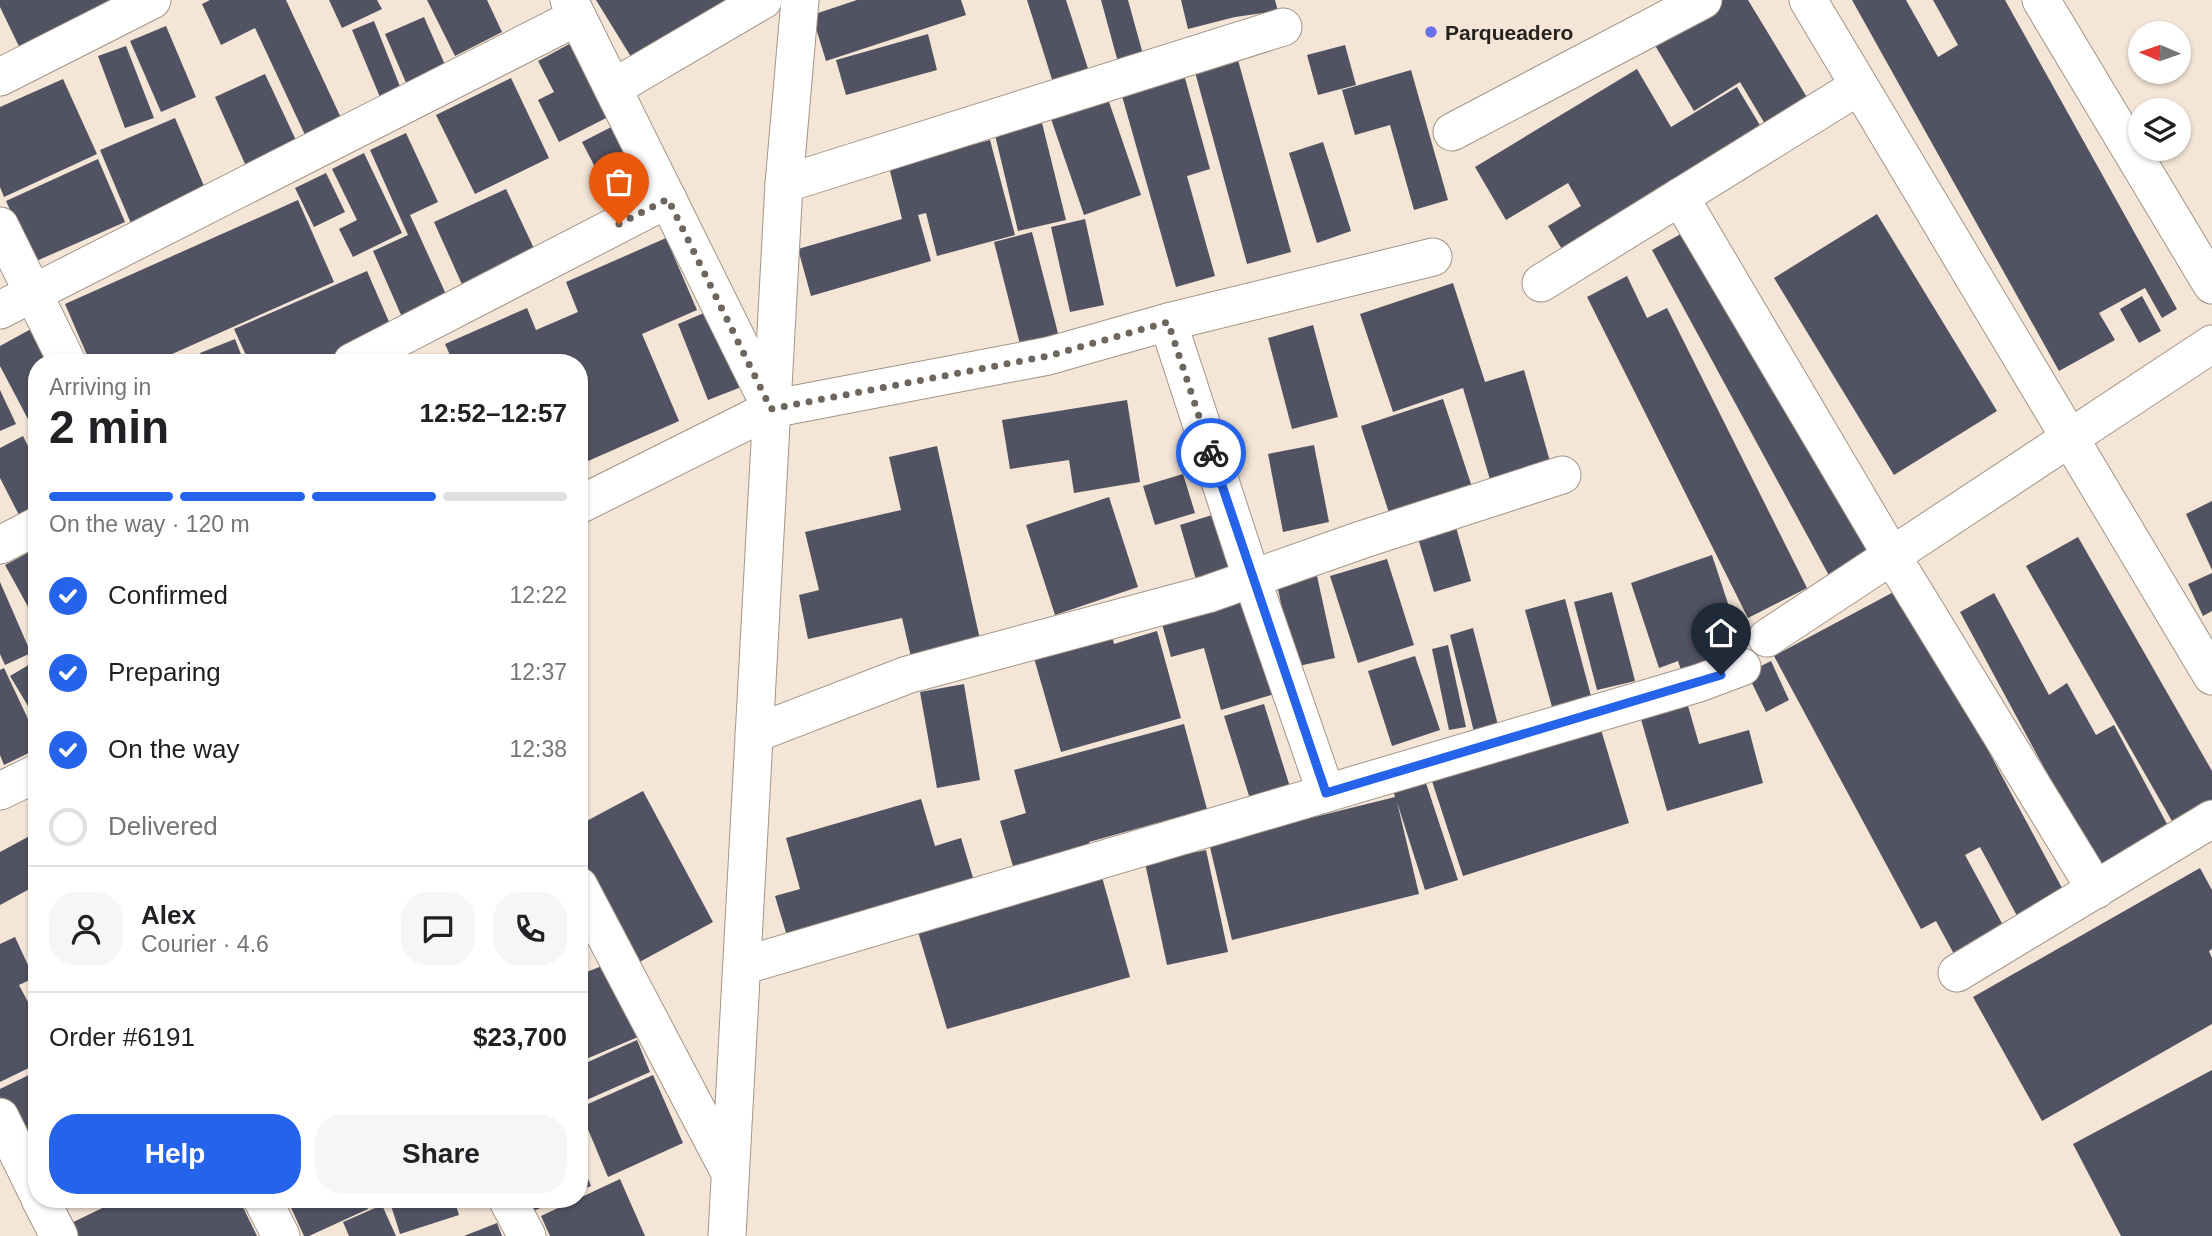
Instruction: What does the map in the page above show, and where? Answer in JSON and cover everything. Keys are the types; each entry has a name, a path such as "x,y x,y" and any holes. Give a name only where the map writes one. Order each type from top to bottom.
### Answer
{"street":[{"path":"0,77 152,0"},
{"path":"613,88 763,0"},
{"path":"727,1236 783,184 800,0"},
{"path":"1452,132 1703,0"},
{"path":"1808,0 2212,676"},
{"path":"2041,0 2212,285"},
{"path":"0,310 573,8 771,409"},
{"path":"783,184 1283,27"},
{"path":"1541,284 1859,86"},
{"path":"1680,197 1892,556 2096,890"},
{"path":"368,354 668,199"},
{"path":"0,226 63,354"},
{"path":"588,500 771,409 1048,356 1168,322 1433,257"},
{"path":"1168,322 1326,793"},
{"path":"1767,638 2212,344"},
{"path":"754,734 907,675 1208,594 1361,540 1562,475"},
{"path":"0,545 28,531"},
{"path":"742,966 1699,683 1742,667"},
{"path":"0,791 28,777"},
{"path":"1957,973 2212,819"},
{"path":"588,903 731,1175"},
{"path":"1,1124 28,1175"},
{"path":"45,1208 59,1236"},
{"path":"267,1208 281,1236"},
{"path":"512,1208 527,1236"}],"building":[{"path":"0,0 110,0 107,2 115,18 26,61 0,7"},
{"path":"210,0 286,0 342,120 306,137 255,28 221,45 202,4"},
{"path":"329,0 377,0 382,9 342,28"},
{"path":"427,0 487,0 502,32 455,56"},
{"path":"596,0 734,0 636,65"},
{"path":"857,0 961,0 966,15 826,61 812,15"},
{"path":"1027,0 1066,0 1091,78 1055,89"},
{"path":"1101,0 1128,0 1144,58 1119,66"},
{"path":"1181,0 1275,0 1278,11 1235,17 1188,29"},
{"path":"1721,0 1748,0 1811,104 1768,129 1740,82 1694,111 1653,42"},
{"path":"1852,0 1906,0 1938,57 1958,45 1933,0 2005,0 2177,309 2162,318 2145,288 2099,313 2115,340 2059,371"},
{"path":"424,17 446,67 407,85 385,34"},
{"path":"374,21 403,94 382,102 352,30"},
{"path":"166,26 196,97 161,112 130,41"},
{"path":"928,34 937,70 846,95 836,60"},
{"path":"573,42 610,116 559,142 538,100 554,92 538,61"},
{"path":"1345,45 1356,85 1318,95 1307,55"},
{"path":"126,46 154,118 125,128 98,56"},
{"path":"1238,60 1291,252 1247,264 1195,72"},
{"path":"1637,69 1671,127 1737,87 1767,137 1566,256 1548,226 1581,206 1568,183 1506,220 1475,167"},
{"path":"1411,70 1448,200 1414,210 1390,125 1355,135 1342,90"},
{"path":"265,74 301,151 250,175 215,97"},
{"path":"511,78 549,158 475,194 436,115"},
{"path":"1185,78 1210,169 1187,176 1215,276 1176,287 1122,96"},
{"path":"63,79 97,154 4,197 0,187 0,107"},
{"path":"1108,99 1141,195 1084,215 1051,119"},
{"path":"175,118 210,200 135,233 100,150"},
{"path":"623,121 661,196 621,217 582,142"},
{"path":"1042,123 1066,220 1018,231 995,135"},
{"path":"406,133 438,202 410,215 450,303 405,324 373,251 408,235 370,150"},
{"path":"990,140 1015,235 937,256 926,213 918,215 931,261 811,296 798,249 902,219 889,167"},
{"path":"1323,142 1351,231 1317,243 1289,153"},
{"path":"364,153 402,233 353,257 339,229 357,220 332,169"},
{"path":"98,159 125,222 34,262 6,201"},
{"path":"326,173 345,212 314,227 295,188"},
{"path":"506,189 538,257 465,291 434,222"},
{"path":"298,200 334,282 172,354 87,354 65,304"},
{"path":"1877,214 1997,411 1894,475 1774,278"},
{"path":"1085,219 1104,305 1070,312 1051,227"},
{"path":"1697,225 1877,557 1832,581 1652,250"},
{"path":"1032,232 1060,341 1022,352 994,242"},
{"path":"666,238 697,310 642,334 679,421 588,461 588,354 449,354 445,344 527,308 536,330 578,312 566,282"},
{"path":"367,271 393,331 355,354 245,354 234,329"},
{"path":"1627,276 1647,318 1667,308 1807,588 1748,618 1587,297"},
{"path":"1453,283 1485,382 1524,370 1551,465 1491,483 1463,388 1393,412 1360,314"},
{"path":"2142,296 2161,331 2139,343 2120,309"},
{"path":"718,307 749,384 708,400 678,324"},
{"path":"42,323 58,354 28,354 28,419 0,366 0,346"},
{"path":"1313,325 1338,417 1292,429 1268,338"},
{"path":"235,339 241,354 200,354"},
{"path":"0,390 16,424 0,431"},
{"path":"1443,399 1472,487 1389,513 1361,426"},
{"path":"1127,400 1140,482 1074,493 1069,460 1010,469 1002,420"},
{"path":"23,436 28,446 28,516 21,519 0,478 0,448"},
{"path":"1314,445 1329,522 1283,532 1268,454"},
{"path":"937,446 981,644 912,661 902,618 808,639 799,595 819,590 805,532 901,510 889,457"},
{"path":"1183,474 1195,513 1155,525 1143,486"},
{"path":"1109,497 1138,587 1055,615 1026,525"},
{"path":"2212,501 2212,570 2186,514"},
{"path":"1225,511 1243,569 1197,583 1180,525"},
{"path":"1456,527 1471,581 1434,592 1418,538"},
{"path":"2078,537 2212,771 2212,816 2180,835 2026,566"},
{"path":"28,553 28,607 5,565"},
{"path":"1712,555 1745,655 1683,676 1678,661 1659,668 1631,583"},
{"path":"1387,559 1414,645 1358,663 1330,576"},
{"path":"2212,573 2212,611 2203,616 2188,584"},
{"path":"1317,576 1335,658 1294,667 1277,584"},
{"path":"0,582 28,646 28,654 5,665 0,654"},
{"path":"1901,588 2069,901 2023,927 1980,847 1965,855 2010,938 1960,965 1936,921 1921,929 1774,656"},
{"path":"1612,592 1635,681 1597,690 1574,602"},
{"path":"1994,593 2049,695 2067,683 2096,735 2114,725 2174,837 2103,877 1960,612"},
{"path":"1250,595 1278,693 1221,710 1204,648 1171,657 1161,620"},
{"path":"1565,599 1591,696 1552,707 1525,610"},
{"path":"1473,628 1498,725 1474,732 1450,635"},
{"path":"1157,631 1181,718 1061,752 1034,658 1112,636 1114,644"},
{"path":"1448,645 1466,727 1449,730 1432,649"},
{"path":"1415,656 1440,730 1392,746 1368,671"},
{"path":"1771,661 1789,700 1766,712 1747,673"},
{"path":"28,665 28,706 10,676"},
{"path":"4,668 28,719 28,753 4,765 0,755 0,670"},
{"path":"964,684 980,780 937,788 920,692"},
{"path":"1686,699 1699,744 1749,730 1763,783 1667,811 1639,712"},
{"path":"1264,704 1290,787 1250,799 1224,716"},
{"path":"1599,723 1629,823 1463,876 1431,778"},
{"path":"1184,724 1207,809 1089,842 1092,851 1014,870 1000,821 1026,813 1014,770"},
{"path":"1425,780 1458,880 1425,890 1397,802 1419,894 1232,940 1209,843 1395,797 1393,790"},
{"path":"643,791 713,922 634,965 588,881 588,820"},
{"path":"921,799 935,846 961,838 974,881 787,936 775,896 800,889 786,838"},
{"path":"28,837 28,890 0,905 0,852"},
{"path":"1206,850 1228,952 1167,965 1145,863"},
{"path":"2200,868 2212,890 2212,949 2209,951 2212,958 2212,1024 2042,1121 1973,997"},
{"path":"1102,877 1130,977 947,1029 916,925"},
{"path":"15,937 28,965 28,981 19,985 28,1002 28,1068 0,1082 0,944"},
{"path":"607,964 638,1037 588,1058 588,971"},
{"path":"637,1040 650,1072 588,1099 588,1062"},
{"path":"2212,1070 2212,1236 2121,1236 2073,1144"},
{"path":"28,1075 28,1161 0,1101 0,1089"},
{"path":"653,1075 683,1143 608,1177 588,1129 588,1104"},
{"path":"620,1179 645,1236 550,1236 541,1216 558,1208 588,1208 588,1194"},
{"path":"50,1208 63,1208 52,1213"},
{"path":"102,1208 243,1208 257,1236 67,1236 63,1227"},
{"path":"291,1208 368,1209 309,1236 304,1236"},
{"path":"375,1208 383,1208 396,1236 349,1236 343,1222"},
{"path":"392,1208 457,1208 459,1215 400,1234"},
{"path":"519,1208 540,1208 522,1216"},
{"path":"497,1223 502,1236 464,1236"}],"way so far":[{"path":"619,224 668,199 771,409 1048,356 1168,322 1211,453"}],"place":[{"name":"Parqueadero","path":"1431,32"}],"route":[{"path":"1211,453 1326,793 1721,675"}]}
